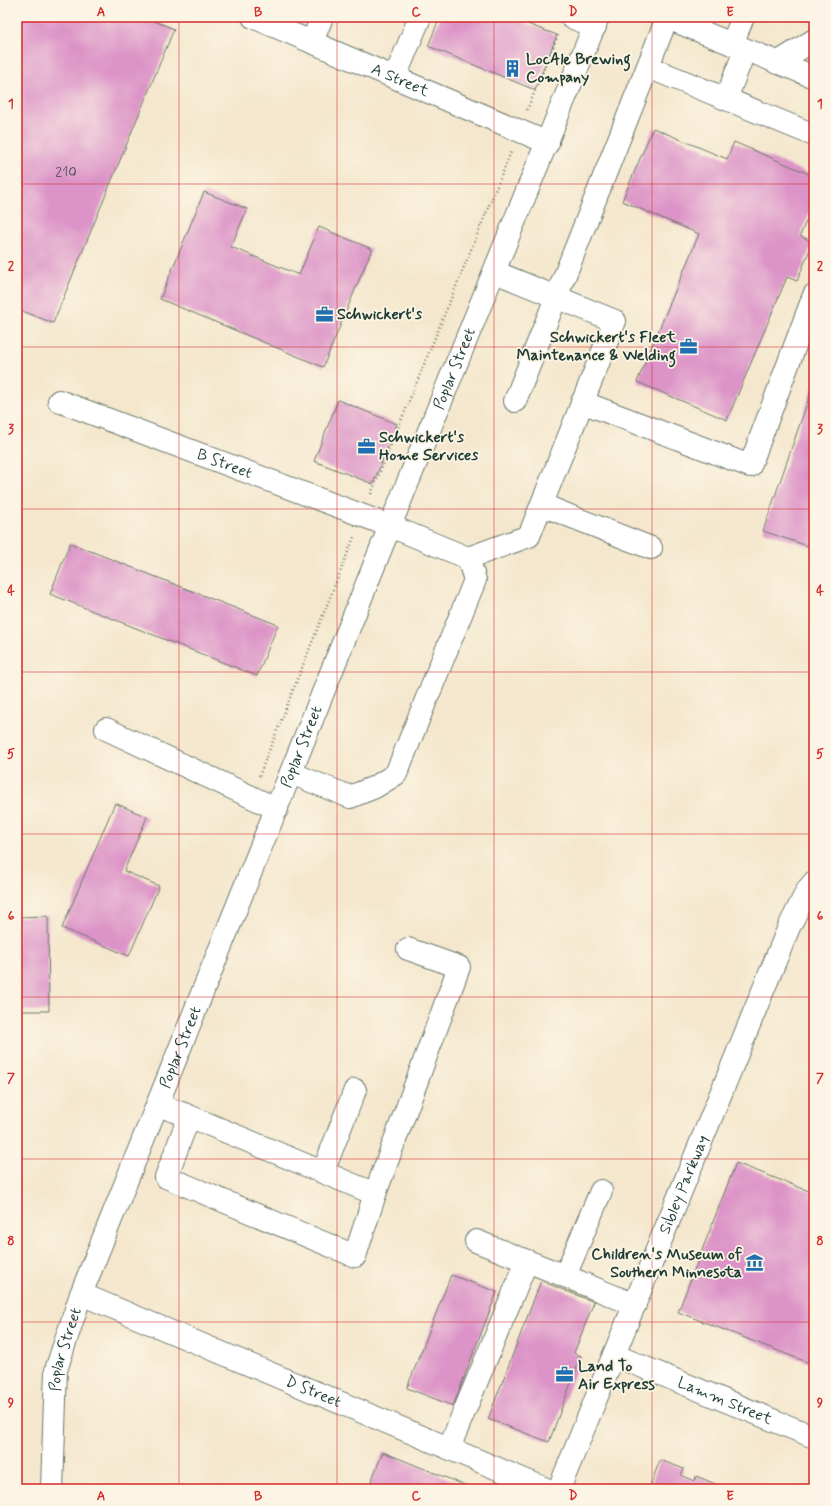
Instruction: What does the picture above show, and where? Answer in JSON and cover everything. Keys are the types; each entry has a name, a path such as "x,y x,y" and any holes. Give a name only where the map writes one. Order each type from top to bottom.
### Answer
{"street":[{"name":"A Street","path":"253,17 548,143"},
{"path":"312,42 322,17"},
{"path":"395,77 420,17"},
{"path":"726,99 740,35 757,17"},
{"path":"515,401 648,67 674,19 740,35 777,63 814,77"},
{"path":"565,23 597,22"},
{"name":"Poplar Street","path":"52,1489 56,1370 81,1294 390,526 597,22"},
{"path":"777,63 814,40"},
{"path":"648,67 814,135"},
{"path":"291,773 350,797 375,787 396,774 475,580 468,558 529,536 542,505 615,321 556,298 523,282 495,272"},
{"path":"582,402 750,466 814,295"},
{"name":"B Street","path":"59,400 362,515 468,558"},
{"path":"542,505 650,548"},
{"path":"106,729 276,809"},
{"name":"Sibley Parkway","path":"559,1489 789,927 808,889 814,882"},
{"path":"189,1117 166,1177 354,1256 375,1194 459,967 408,949"},
{"path":"323,1172 355,1090"},
{"path":"157,1105 375,1194"},
{"path":"565,1276 601,1191"},
{"path":"476,1241 635,1305"},
{"path":"449,1448 527,1261"},
{"name":"D Street","path":"81,1294 546,1489"},
{"name":"Lamm Street","path":"614,1354 814,1437"}],"path":[{"path":"251,797 362,515 519,130 565,23"}],"building":[{"path":"24,17 144,17 174,29 53,323 17,309 17,35"},
{"name":"LocAle Brewing Company","path":"440,17 509,17 557,35 535,90 428,46"},
{"path":"653,128 727,159 734,142 814,176 814,202 800,236 813,242 797,281 787,277 727,420 637,382 699,234 622,201"},
{"path":"204,192 247,209 231,247 299,275 319,227 372,249 323,367 160,299"},
{"path":"814,383 814,548 763,531"},
{"path":"338,400 397,424 373,484 314,461"},
{"path":"70,543 278,625 257,676 50,594"},
{"path":"115,803 147,817 124,871 159,886 129,956 62,928"},
{"path":"48,916 49,1011 17,1011 17,917"},
{"name":"Children's Museum of Southern Minnesota","path":"736,1163 814,1193 814,1359 812,1364 678,1312"},
{"path":"451,1275 497,1292 453,1406 407,1388"},
{"path":"541,1281 594,1302 574,1353 581,1356 549,1442 488,1419"},
{"path":"383,1452 474,1489 368,1489"},
{"path":"660,1460 684,1469 681,1475 695,1481 696,1476 728,1489 649,1489"}],"place":[{"name":"LocAle Brewing Company","path":"513,68"},
{"name":"Schwickert's","path":"324,314"},
{"name":"Schwickert's Fleet Maintenance & Welding","path":"689,346"},
{"name":"Schwickert's Home Services","path":"366,446"},
{"name":"Children's Museum of Southern Minnesota","path":"755,1263"},
{"name":"Land To Air Express","path":"565,1375"}]}
